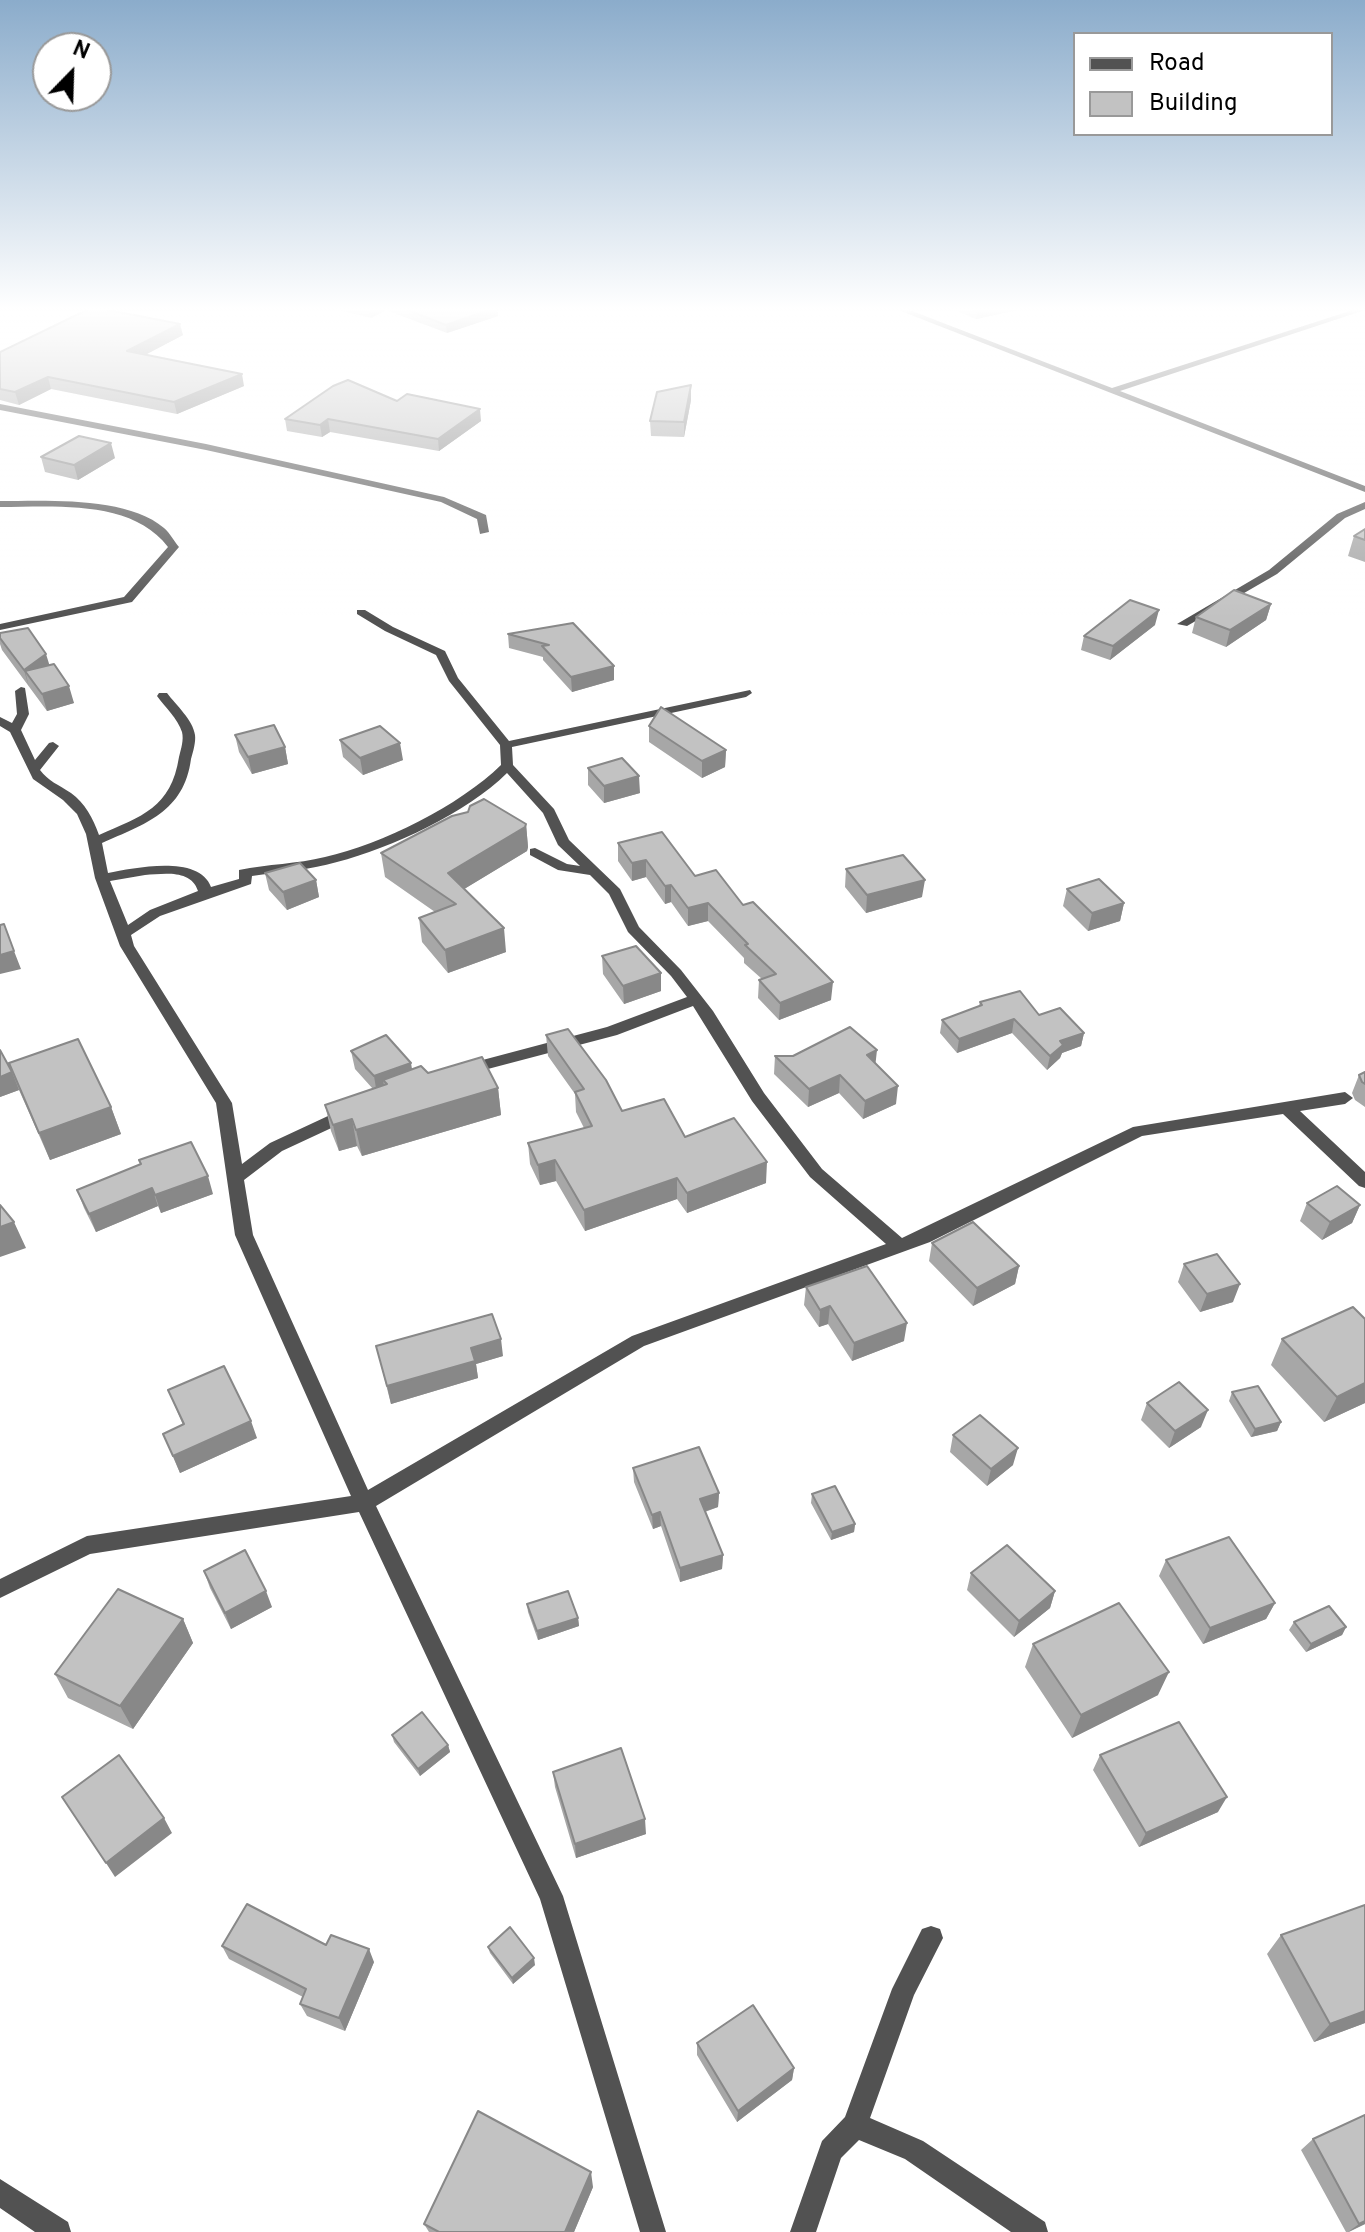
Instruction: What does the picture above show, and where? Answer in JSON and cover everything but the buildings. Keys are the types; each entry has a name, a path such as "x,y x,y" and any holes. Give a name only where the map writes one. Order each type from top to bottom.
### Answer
{"street":[{"path":"16,410 206,447 444,500 482,517 484,532"},
{"path":"1161,410 1365,489"},
{"path":"0,504 73,504 120,513 159,528 174,547 128,600 0,627"},
{"path":"1183,624 1273,572 1341,516 1365,505"},
{"path":"361,612 441,653 461,691 506,745 507,766 549,812 563,842 615,892 633,929 676,973 696,999 758,1097 816,1173 900,1246"},
{"path":"15,730 23,714 21,691"},
{"path":"506,745 746,693"},
{"path":"94,842 147,819 169,800 182,780 189,735 184,723 163,696"},
{"path":"0,721 15,730 33,770 45,787 68,797 86,815 102,878 111,894 127,946 224,1103 244,1235 364,1503 551,1896 653,2232"},
{"path":"33,770 53,746"},
{"path":"123,934 155,913 246,881 244,873 347,855 361,849 475,795 497,779 507,766"},
{"path":"361,849 418,842"},
{"path":"535,852 563,867 595,873"},
{"path":"102,878 157,870 181,872 199,876 206,884 206,893"},
{"path":"449,1075 612,1031 696,999"},
{"path":"0,1589 87,1545 364,1503 638,1341 924,1237 1139,1131 1345,1098"},
{"path":"235,1178 276,1147 365,1106"},
{"path":"1287,1108 1365,1182"},
{"path":"803,2232 831,2150 855,2125 904,1989 931,1938"},
{"path":"855,2125 914,2150 1035,2232"},
{"path":"0,2192 58,2232"}]}
